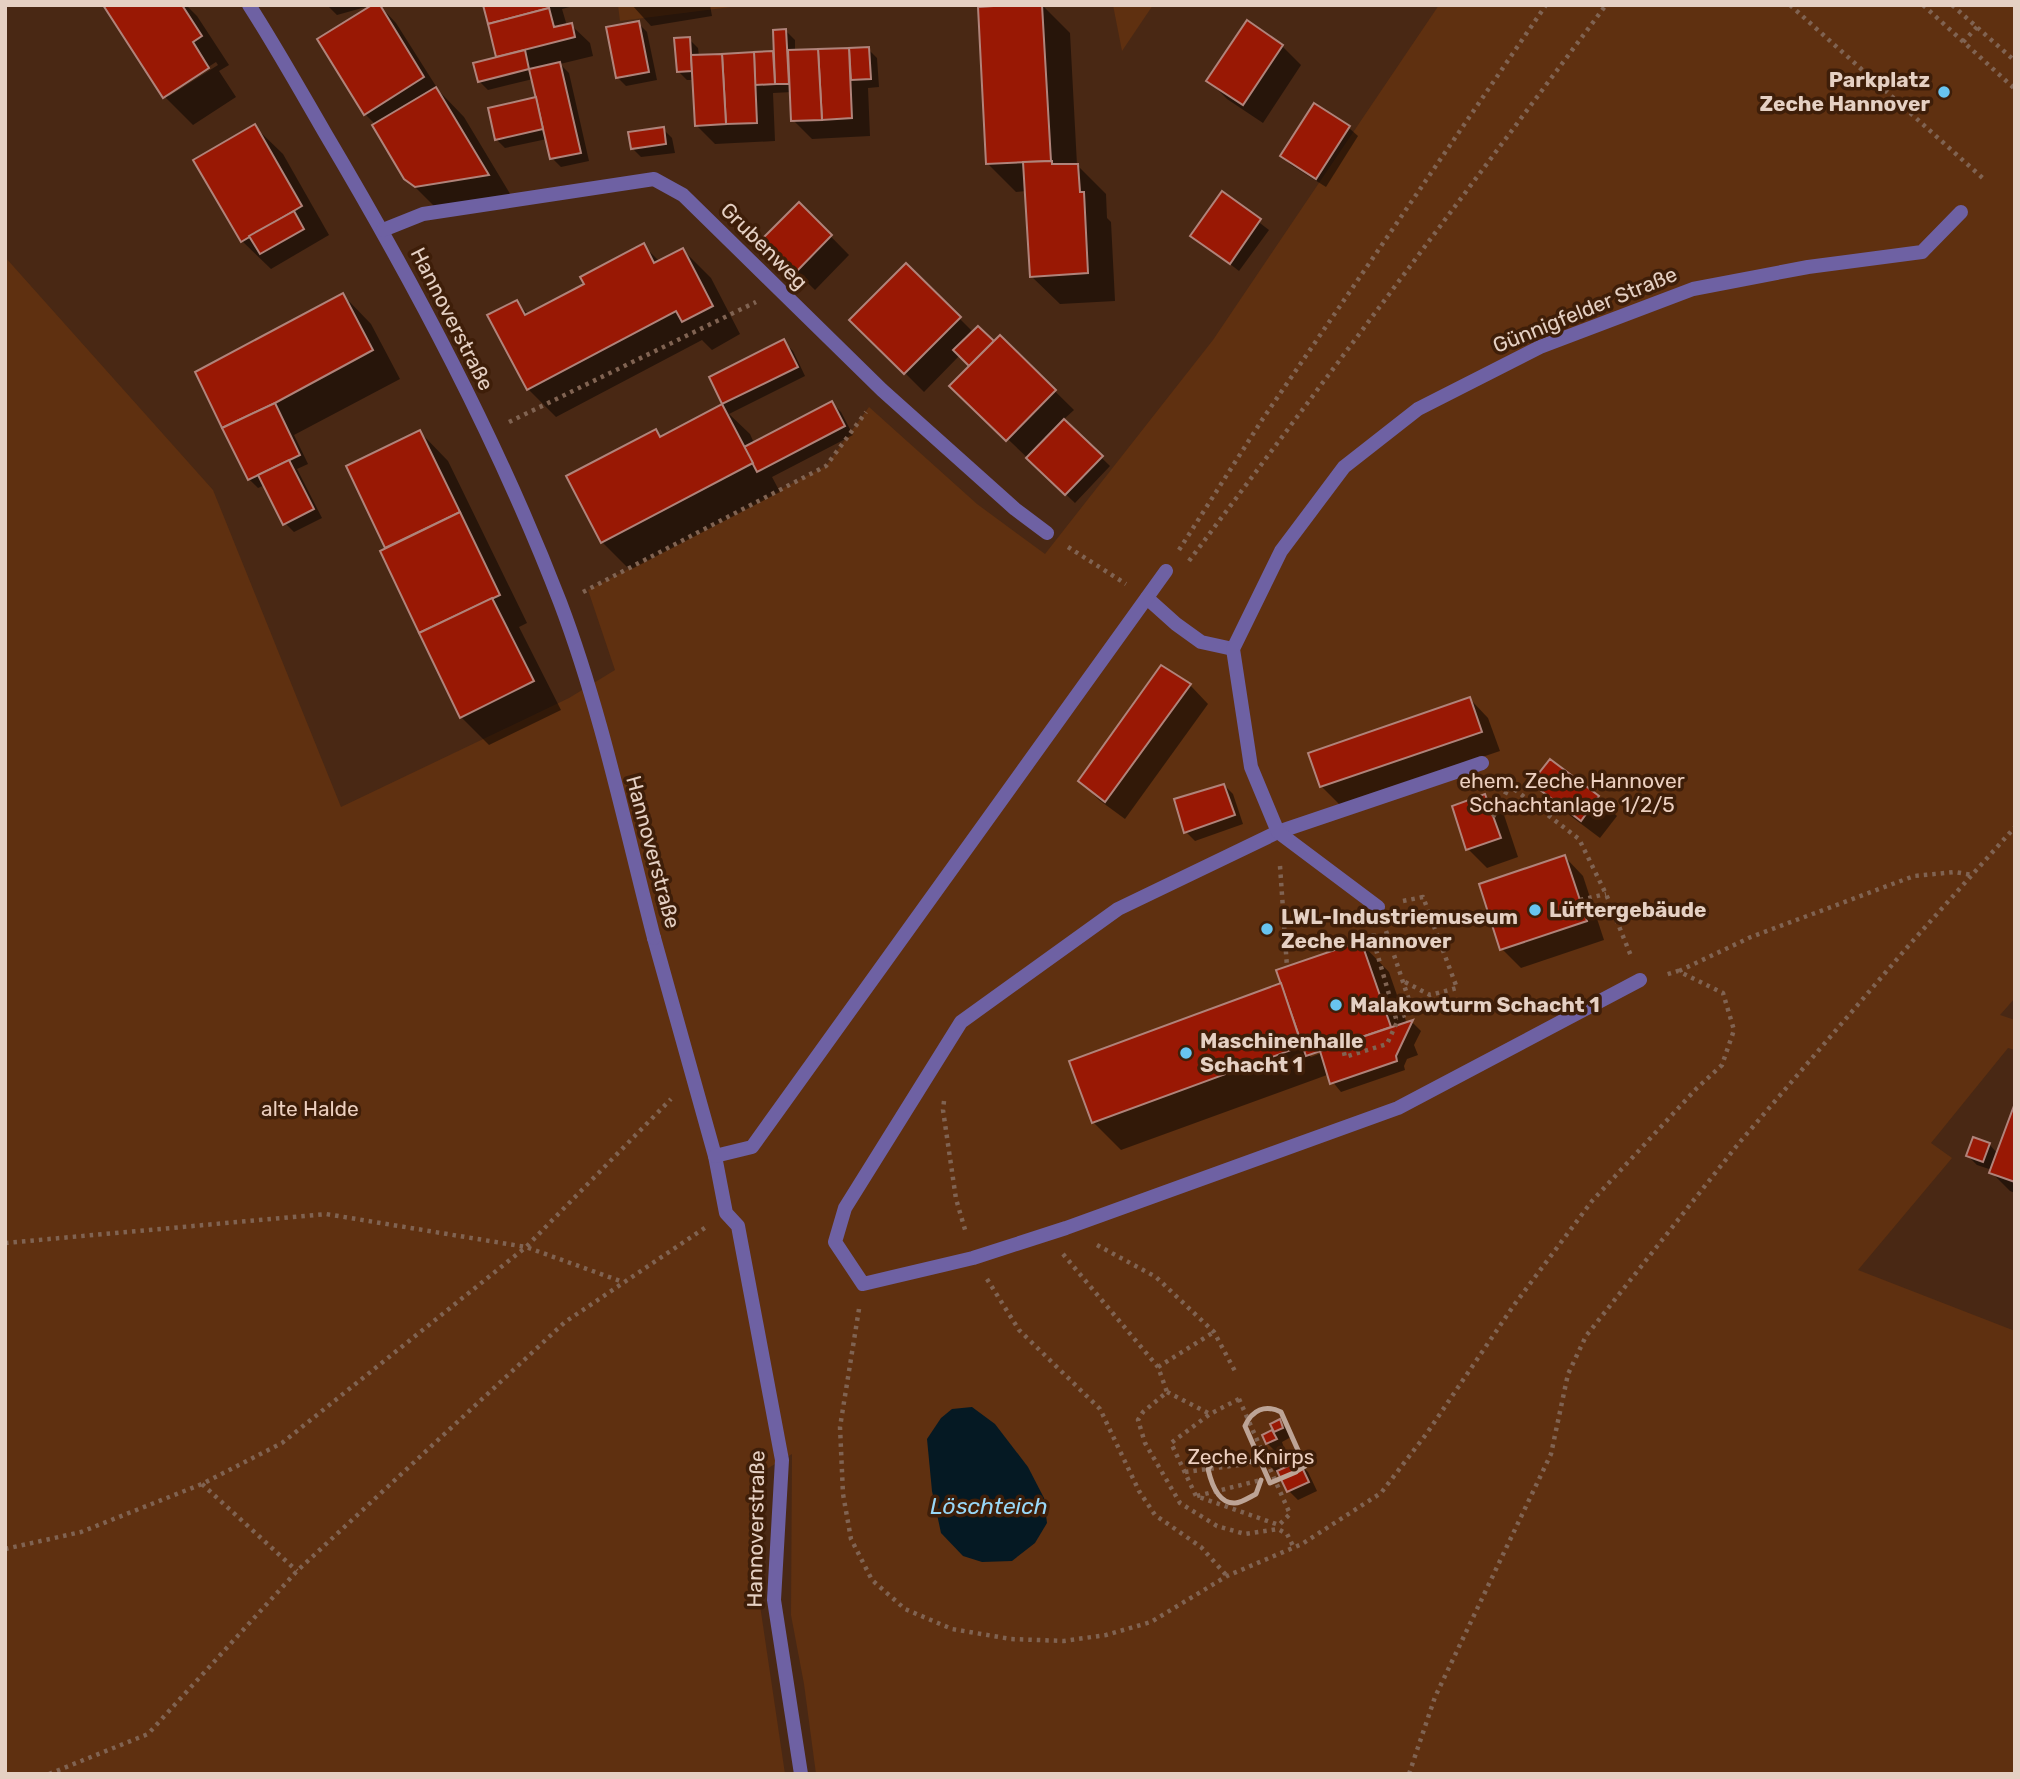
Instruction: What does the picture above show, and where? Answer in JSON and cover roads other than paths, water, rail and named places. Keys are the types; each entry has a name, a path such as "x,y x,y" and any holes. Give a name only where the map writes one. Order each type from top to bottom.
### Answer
{"street":[{"name":"Hannoverstraße","path":"249,5 383,230 487,434 561,604 590,691 691,1078 715,1156 726,1213 737,1226 782,1460 774,1600 801,1774"},
{"name":"Grubenweg","path":"383,230 423,214 654,179 683,195 882,390 1014,509 1047,533"},
{"name":"Günnigfelder Straße","path":"1233,649 1281,551 1344,467 1418,409 1540,347 1693,289 1808,267 1922,253 1961,212"},
{"path":"715,1156 752,1147 1166,571"},
{"path":"1147,598 1201,642 1233,649 1251,767 1278,832 1378,907"},
{"path":"1482,763 1278,832 1118,909 961,1022 845,1208 835,1242 863,1284 973,1258 1066,1228 1398,1108 1640,980"}],"water":[{"name":"Löschteich","path":"972,1407 995,1424 1028,1467 1044,1498 1047,1523 1035,1543 1012,1561 982,1562 963,1556 941,1533 932,1491 927,1439 941,1418 952,1409"}],"railway":[{"path":"1295,1472 1305,1466 1281,1412 1270,1409 1255,1412 1245,1426 1270,1483 1296,1472"},
{"path":"1254,1463 1228,1453 1216,1459 1208,1469 1216,1491 1229,1502 1240,1502 1256,1494 1261,1480"}],"place":[{"name":"Parkplatz Zeche Hannover","path":"1944,92"},
{"name":"Lüftergebäude","path":"1535,910"},
{"name":"LWL-Industriemuseum Zeche Hannover","path":"1267,929"},
{"name":"Malakowturm Schacht 1","path":"1336,1005"},
{"name":"Maschinenhalle Schacht 1","path":"1186,1053"}],"park label":[{"name":"ehem. Zeche Hannover Schachtanlage 1/2/5","path":"1572,793"},
{"name":"alte Halde","path":"310,1109"},
{"name":"Zeche Knirps","path":"1251,1457"}]}
